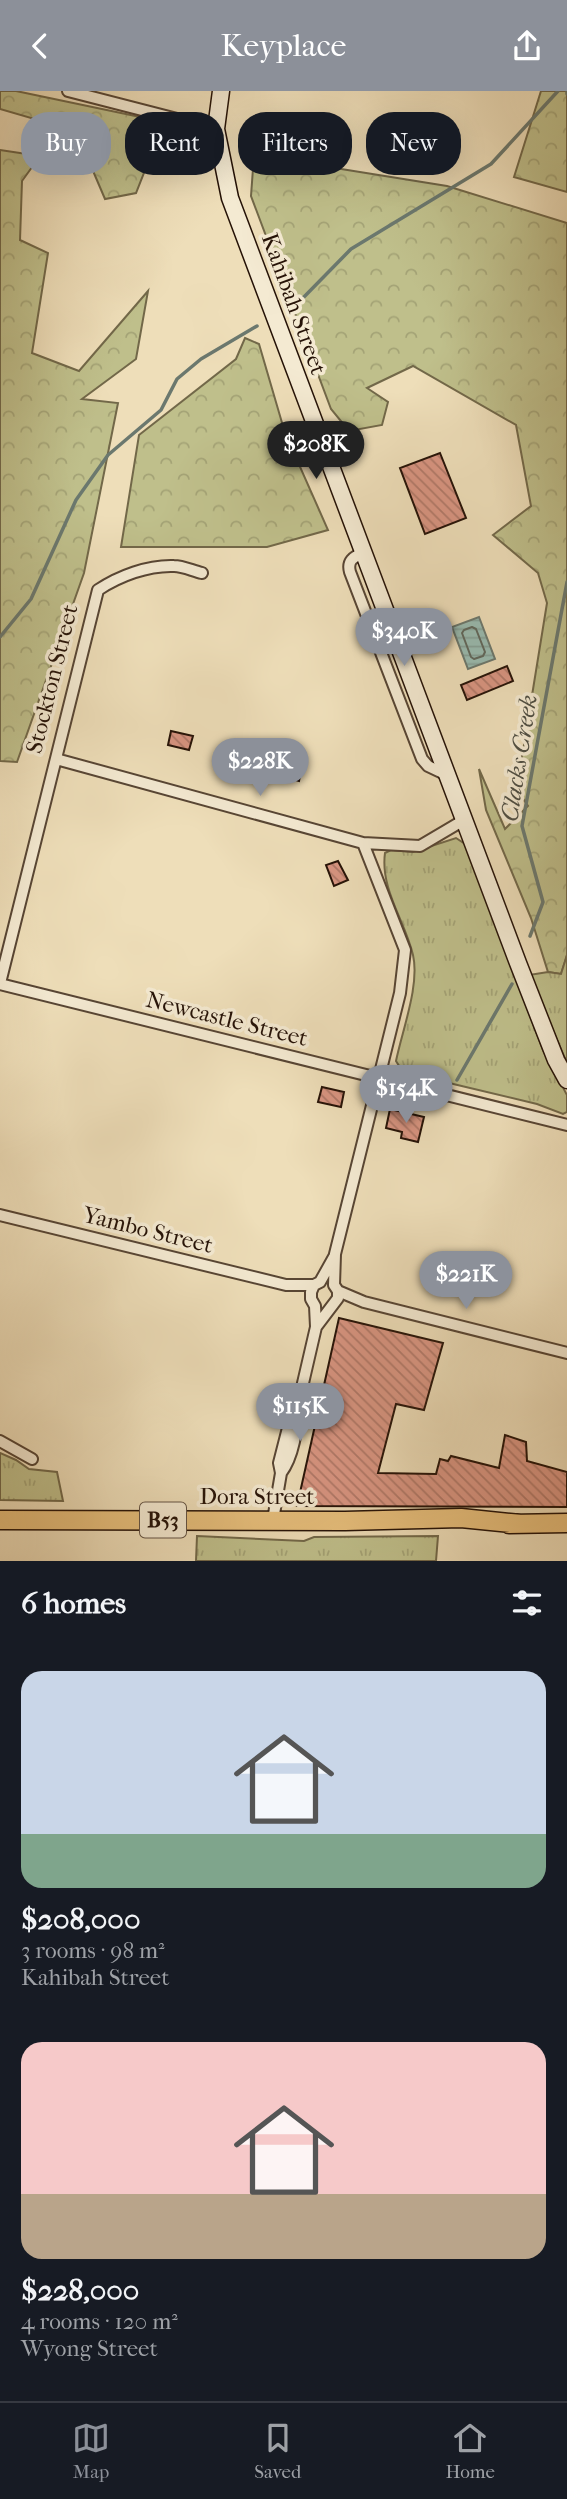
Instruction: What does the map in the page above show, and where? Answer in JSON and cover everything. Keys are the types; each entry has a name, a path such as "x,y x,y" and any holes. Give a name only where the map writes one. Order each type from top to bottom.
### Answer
{"main road":[{"name":"Dora Street","path":"0,1520 345,1521 401,1527 462,1528 567,1523"}],"street":[{"path":"68,91 150,112"},
{"path":"218,112 221,91"},
{"name":"Kahibah Street","path":"224,168 230,198 363,553 538,1014 567,1080"},
{"name":"Stockton Street","path":"0,984 98,590 133,572 174,566 202,573"},
{"path":"56,759 363,843 420,846 464,820"},
{"path":"316,1327 338,1298 335,1254 400,993 405,950 363,843"},
{"name":"Newcastle Street","path":"0,984 567,1125"},
{"name":"Yambo Street","path":"0,1216 286,1285 317,1283"},
{"path":"272,1520 281,1473 279,1463 290,1420 298,1409 316,1327 310,1292 335,1254"},
{"path":"317,1283 336,1288 364,1302 567,1353"},
{"name":"Yambo Street","path":"286,1285 313,1302"},
{"path":"313,1302 321,1309 364,1302"},
{"path":"0,1441 32,1459"}],"green space":[{"path":"0,91 16,91 125,114 125,175 143,175 136,193 105,199 95,175 111,175 111,112 21,112 21,115 0,109"},
{"path":"541,91 567,91 567,192 514,177"},
{"path":"0,150 21,153 21,175 26,175 22,181 20,240 48,253 32,353 79,371 148,291 136,359 82,399 118,403 84,573 17,762 0,761"},
{"path":"352,171 447,186 567,223 567,955 561,974 548,972 531,918 486,810 479,769 505,829 528,806 515,787 547,603 538,573 493,535 531,506 516,425 413,366 367,388 388,402 382,425 349,431 331,409 251,196 253,175 352,175"},
{"path":"245,338 259,344 285,433 328,530 267,547 121,547 139,435 236,359"},
{"path":"456,838 465,844 543,1050 567,1095 567,1112 563,1114 537,1104 403,1072 396,1061 412,994 415,967 409,942 386,879 385,853 391,850 413,852"},
{"path":"567,955 567,1063 529,975 548,972 561,974"},
{"path":"0,1453 29,1469 57,1472 63,1501 0,1500"},
{"path":"197,1536 304,1541 314,1537 438,1536 436,1561 196,1561"}],"water":[{"path":"479,617 495,659 468,669 452,627"}],"building":[{"path":"440,453 466,518 425,534 400,468"},
{"path":"507,666 513,681 467,700 461,685"},
{"path":"171,731 193,736 189,750 168,745"},
{"path":"282,761 302,766 299,781 278,775"},
{"path":"338,861 348,880 334,886 326,865"},
{"path":"322,1087 344,1092 341,1107 318,1102"},
{"path":"390,1109 424,1117 418,1142 401,1138 402,1132 386,1128"},
{"path":"339,1318 443,1343 424,1410 396,1404 378,1473 436,1474 440,1459 448,1461 451,1456 499,1468 505,1435 526,1442 527,1461 567,1472 567,1507 297,1506"}],"waterway":[{"name":"Clacks Creek","path":"300,301 351,249 491,164 558,91"},
{"name":"Clacks Creek","path":"0,637 31,599 76,500 108,455 161,410 177,379 201,359 257,326"},
{"name":"Clacks Creek","path":"530,936 543,902 522,826 567,582"},
{"name":"Clacks Creek","path":"457,1080 512,984"}]}
